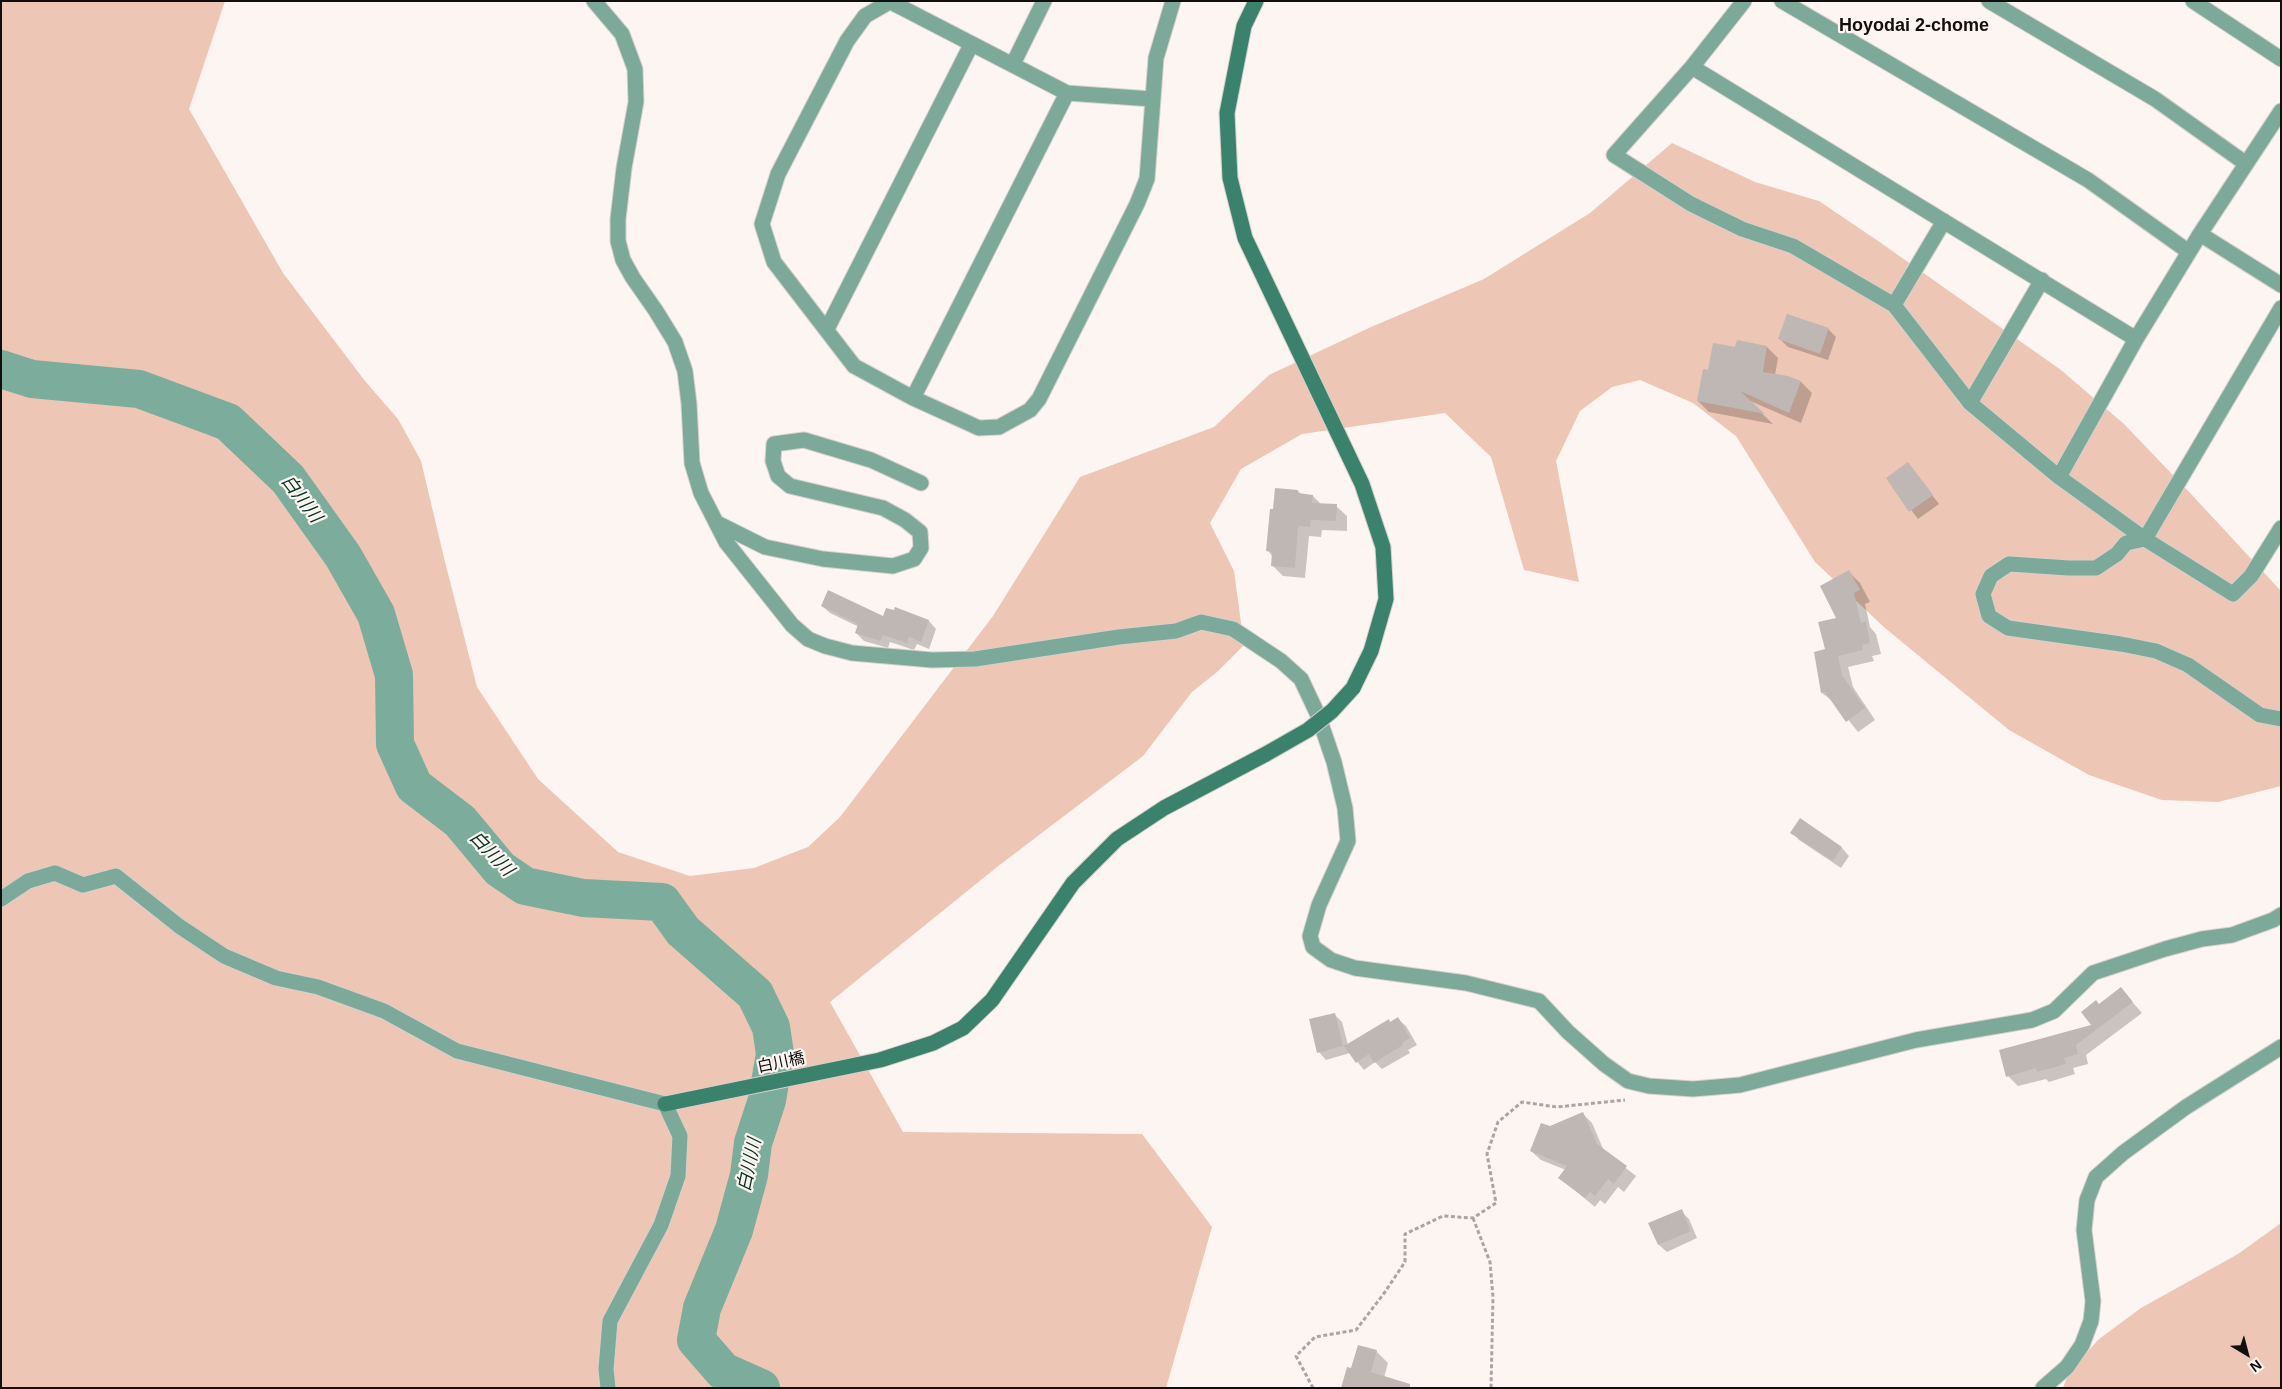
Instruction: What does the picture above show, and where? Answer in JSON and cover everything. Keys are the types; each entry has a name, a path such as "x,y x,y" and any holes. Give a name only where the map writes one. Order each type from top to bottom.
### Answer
{"street":[{"path":"594,1 622,34 635,69 636,102 624,168 618,219 618,241 624,260 633,278 675,342 685,371 692,462 701,492 726,542 792,624 808,639 825,646 852,653 932,660 975,659 1119,637 1176,631 1201,622 1233,629 1281,661 1301,679 1318,715 1334,762 1345,808 1348,841 1319,905 1310,936 1314,947 1330,960 1355,968 1466,983 1539,1001 1568,1032 1604,1064 1628,1081 1649,1086 1693,1089 1740,1085 1916,1040 2032,1020 2054,1011 2093,973 2165,949 2202,939 2232,935 2273,920 2281,914"},
{"path":"1152,99 1067,93 1013,64 971,45 891,1 865,16 846,41 778,174 762,224 774,262 854,366 913,398 979,428 999,427 1030,410 1039,399 1141,196 1147,179 1156,58 1173,1"},
{"path":"1013,64 1044,1"},
{"name":"白川橋","path":"666,1104 880,1060 933,1043 963,1028 992,1000 1073,883 1117,839 1164,808 1308,730 1332,711 1352,688 1371,651 1386,599 1382,546 1362,484 1339,432 1245,238 1230,178 1227,113 1244,26 1256,1"},
{"path":"1744,1 1692,67 1614,155 1691,204 1742,229 1793,246 1894,305 1970,403 2059,477 2145,539 2233,594 2252,576 2276,546 2281,528"},
{"path":"1782,1 2088,180 2190,252"},
{"path":"1990,1 2155,99 2245,162"},
{"path":"2193,1 2281,59"},
{"path":"827,329 971,45"},
{"path":"1692,67 2136,339"},
{"path":"913,398 1067,93"},
{"path":"2059,477 2136,339 2245,162 2281,110"},
{"path":"1894,305 1944,221"},
{"path":"2200,234 2281,285"},
{"path":"1970,403 2042,280"},
{"path":"2281,308 2145,539 2126,543 2117,554 2096,568 2009,564 1991,576 1983,594 1989,616 2008,628 2121,644 2156,651 2188,665 2260,715 2281,719"},
{"path":"718,523 765,547 823,559 893,566 914,560 921,548 920,532 905,520 883,508 790,486 778,476 773,461 774,444 804,440 871,460 921,483"},
{"path":"1,898 28,881 55,873 83,885 116,876 179,926 224,956 276,978 318,987 384,1011 457,1051 666,1104 680,1136 678,1176 661,1225 610,1321 606,1369 608,1388"},
{"path":"2043,1388 2067,1367 2082,1345 2091,1321 2093,1301 2084,1230 2087,1200 2096,1177 2123,1153 2186,1107 2281,1047"}],"path":[{"path":"1312,1388 1296,1356 1315,1337 1356,1330 1405,1262 1405,1234 1443,1216 1473,1218 1496,1203 1487,1154 1498,1122 1522,1102 1557,1107 1625,1100 1649,1086"},
{"path":"1473,1218 1490,1262 1493,1297 1491,1388"}],"shaded area":[{"path":"1,1 225,1 189,109 283,273 365,381 398,419 421,461 477,687 538,779 618,852 690,876 754,868 808,847 840,817 993,616 1080,477 1214,427 1269,375 1371,327 1484,279 1590,213 1672,143 1755,182 1819,201 2061,370 2124,424 2192,495 2281,591 2281,786 2218,802 2162,800 2089,775 2009,730 1885,628 1815,562 1736,436 1693,403 1640,380 1612,387 1580,411 1556,461 1579,582 1524,570 1491,457 1445,413 1302,434 1241,469 1210,523 1234,571 1244,645 1217,672 1192,692 1143,756 997,867 830,1002 903,1132 1142,1134 1212,1227 1166,1388 1,1388"},
{"path":"2281,1223 2281,1388 2063,1388 2069,1372 2099,1339 2141,1308 2238,1254"}],"building":[{"path":"1787,314 1829,328 1820,354 1778,339"},
{"path":"1737,340 1767,346 1763,372 1788,376 1801,381 1789,413 1740,391 1765,414 1697,401 1703,369 1708,370 1713,343 1735,347"},
{"path":"1908,462 1933,495 1909,512 1886,478"},
{"path":"1275,488 1298,490 1298,493 1313,495 1312,503 1337,504 1336,521 1311,520 1310,527 1298,526 1295,568 1271,566 1272,552 1266,551 1270,509 1273,509"},
{"path":"1849,570 1860,590 1854,593 1861,623 1866,621 1870,643 1862,645 1863,650 1838,656 1842,675 1865,708 1846,722 1825,692 1821,693 1814,652 1825,649 1818,622 1836,618 1820,586"},
{"path":"828,590 883,616 886,608 894,610 895,607 929,620 921,642 909,637 907,643 883,635 880,641 855,633 858,624 821,606"},
{"path":"1800,818 1842,847 1833,861 1790,833"},
{"path":"2121,987 2133,1002 2076,1045 2078,1054 2064,1058 2066,1064 2037,1072 2036,1068 2006,1077 1999,1050 2091,1025 2081,1012 2096,1000 2099,1004"},
{"path":"1335,1013 1343,1046 1317,1053 1309,1019"},
{"path":"1398,1017 1410,1038 1402,1043 1403,1045 1374,1063 1369,1054 1356,1063 1344,1046 1389,1019 1390,1022"},
{"path":"1583,1112 1597,1144 1627,1166 1614,1184 1608,1179 1595,1196 1590,1192 1585,1198 1558,1178 1567,1166 1530,1151 1541,1123 1550,1126"},
{"path":"1682,1209 1690,1230 1689,1232 1658,1245 1648,1223"},
{"path":"1358,1345 1377,1350 1371,1372 1410,1384 1410,1388 1341,1388 1347,1367 1351,1368"}],"waterway":[{"name":"白川川","path":"1,369 32,379 139,389 228,422 288,479 343,556 376,614 394,675 395,744 414,786 460,821 500,869 525,886 583,898 662,902 683,931 755,994 771,1027 775,1054 767,1100 753,1143 749,1175 734,1230 702,1308 696,1340 723,1371 761,1388"}],"district":[{"name":"Hoyodai 2-chome","path":"1914,26"}]}
